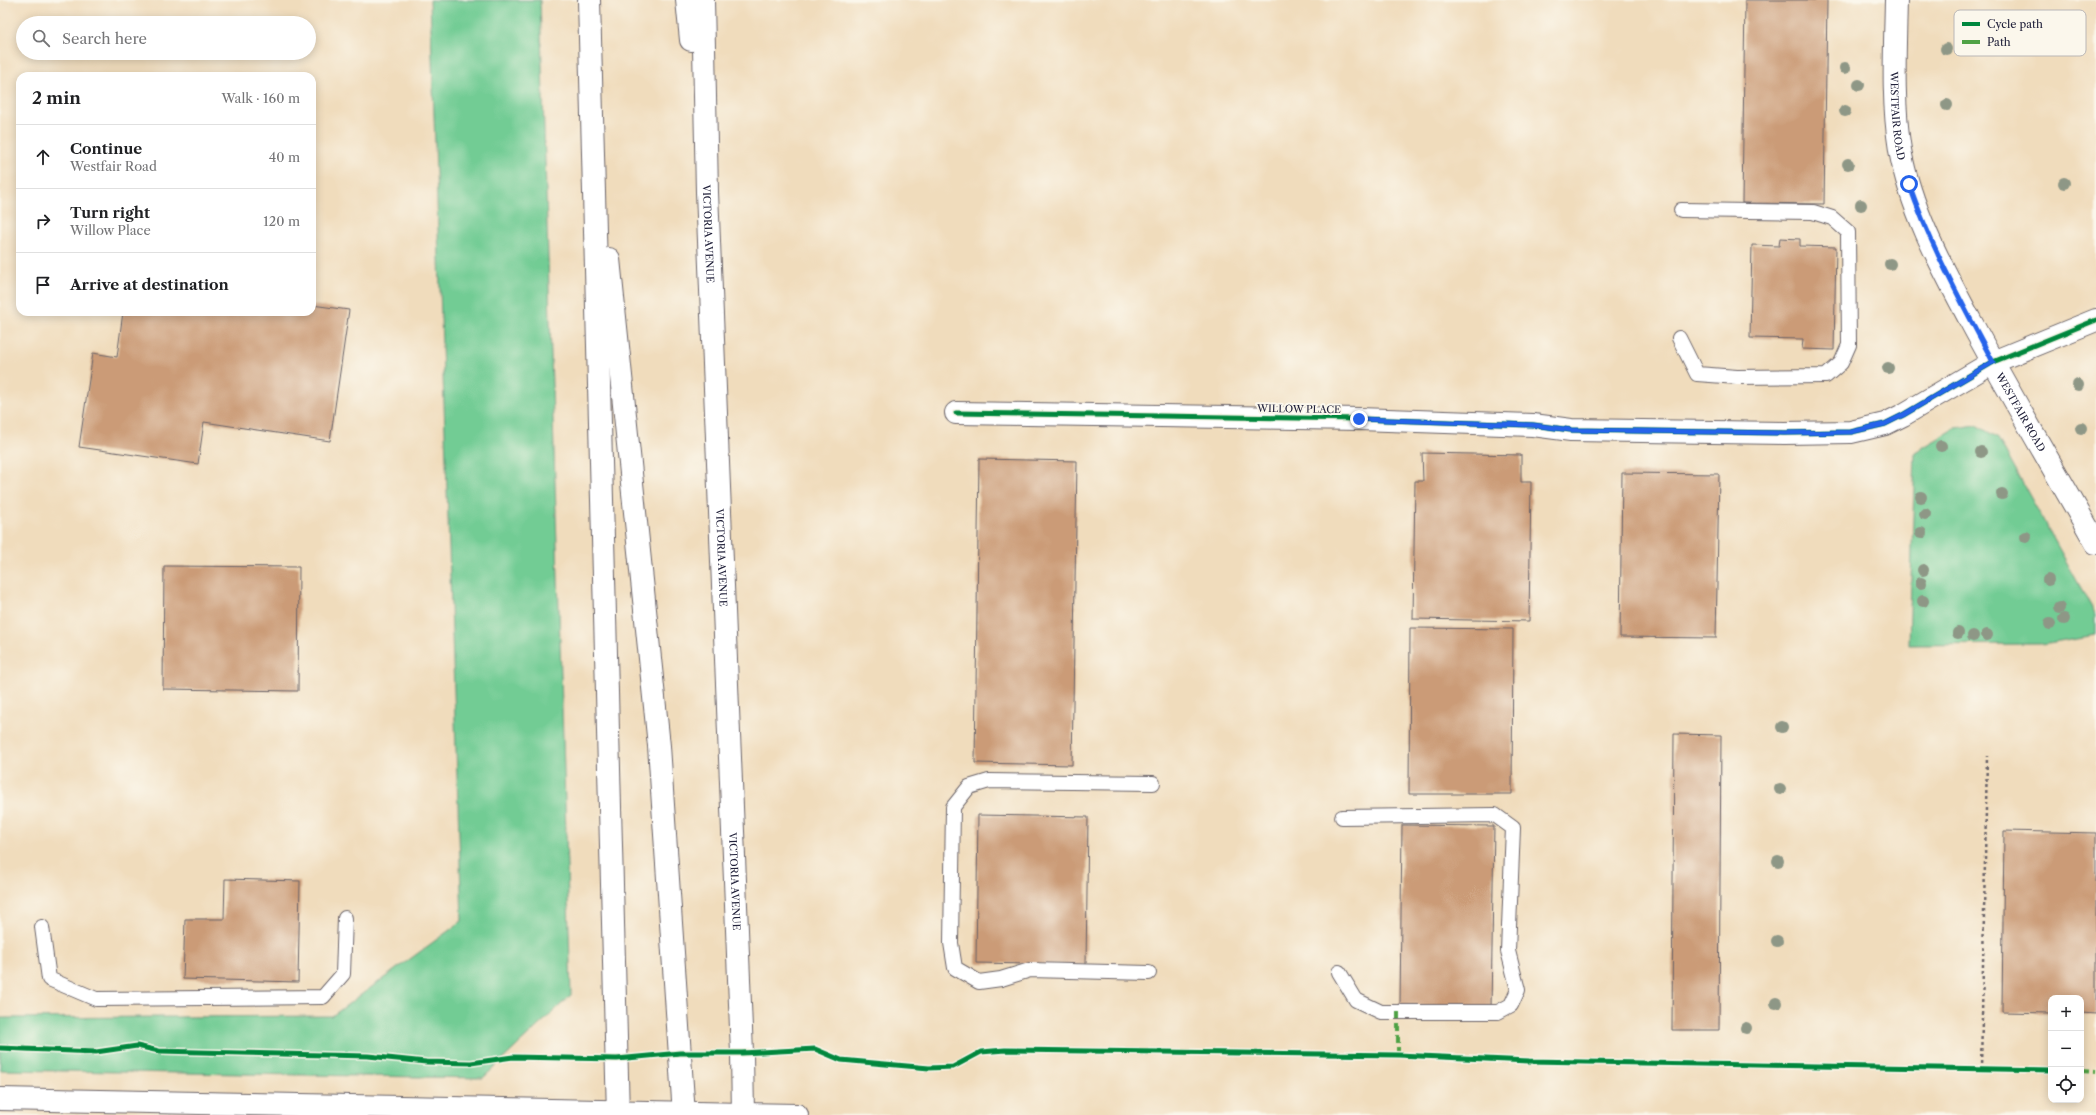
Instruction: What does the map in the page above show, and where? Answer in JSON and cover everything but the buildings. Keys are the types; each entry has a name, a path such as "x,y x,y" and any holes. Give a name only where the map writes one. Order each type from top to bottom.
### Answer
{"main road":[{"path":"589,0 619,1113"},
{"path":"687,0 707,192"},
{"name":"VICTORIA AVENUE","path":"703,0 707,192 742,1037 743,1115"},
{"name":"WESTFAIR ROAD","path":"1896,0 1895,75 1900,151 1925,228 1942,267 1993,362 2096,543"},
{"path":"592,85 658,746 684,1114"},
{"name":"WILLOW PLACE","path":"956,413 1359,419 1533,425 1571,430 1851,432 1885,424 1993,362 2096,320"},
{"path":"0,1099 619,1113 797,1115"}],"lane":[{"path":"1679,338 1697,374 1737,377 1826,376 1841,363 1849,345 1848,232 1832,218 1813,212 1681,210"},
{"path":"1149,973 1030,970 1001,979 979,982 956,968 951,943 953,807 969,787 989,781 1152,783"},
{"path":"1339,972 1356,1000 1381,1012 1498,1012 1511,1004 1518,990 1508,950 1513,828 1495,815 1342,817"},
{"path":"42,927 49,979 96,999 323,997 343,974 345,918"}],"path":[{"path":"1981,1069 1987,756"}],"green space":[{"path":"430,0 540,0 571,995 483,1078 0,1070 0,1018 332,1016 462,921"},
{"path":"1976,425 1997,437 2096,615 2096,635 2041,644 1909,645 1915,452 1956,428"}],"marked path":[{"path":"1398,1012 1398,1055"},
{"path":"2084,1070 2096,1071"}],"cycle path":[{"path":"956,413 1359,419 1533,425 1571,430 1784,433 1851,432 1885,424 1993,362 2096,320"},
{"path":"0,1048 96,1052 137,1046 159,1051 368,1056 426,1062 471,1063 513,1057 617,1059 680,1053 742,1053 815,1049 841,1060 929,1068 953,1067 981,1052 1005,1050 1398,1055 1529,1061 2048,1070"}],"route":[{"path":"1359,419 1533,425 1571,430 1784,433 1851,432 1885,424 1993,362 1942,267 1922,222 1909,184"}]}
